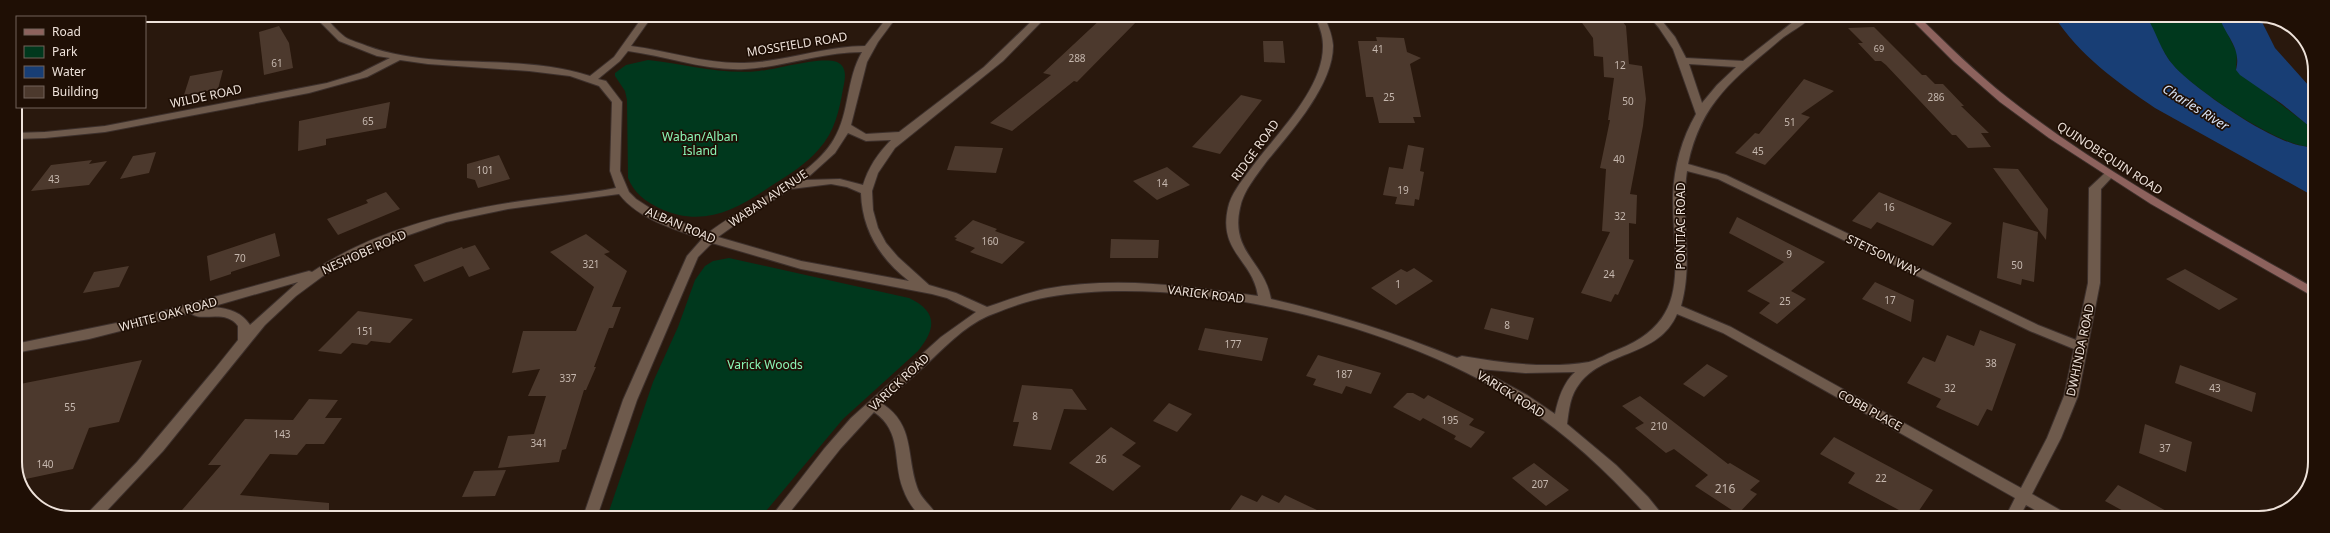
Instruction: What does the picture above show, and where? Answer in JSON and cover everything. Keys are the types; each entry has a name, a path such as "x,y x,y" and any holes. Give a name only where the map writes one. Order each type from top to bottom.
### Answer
{"main road":[{"name":"QUINOBEQUIN ROAD","path":"1919,22 1951,54 2012,106 2067,148 2109,175 2308,290"}],"street":[{"name":"ALBAN ROAD","path":"323,22 326,27 345,42 369,51 398,58 435,63 549,70 593,78 612,88 616,94 616,171 621,190 635,205 647,212 709,238 750,252 791,262 928,289 962,299 986,312"},
{"path":"593,78 610,66 626,48 644,22"},
{"name":"WABAN AVENUE","path":"592,511 637,382 686,268 693,256 709,238 783,188 825,157 846,127 859,69 869,49 889,22"},
{"path":"928,289 896,264 874,234 867,212 867,192 870,176 876,166 903,135 965,87 1037,22"},
{"name":"RIDGE ROAD","path":"1266,302 1263,285 1239,253 1234,241 1234,208 1248,180 1312,96 1324,75 1328,44 1322,22"},
{"path":"1659,22 1668,32 1683,61 1701,114"},
{"name":"PONTIAC ROAD","path":"1443,356 1508,368 1551,370 1588,366 1623,353 1652,336 1670,318 1674,308 1681,265 1678,194 1682,166 1689,138 1701,114 1714,94 1745,64 1799,22"},
{"name":"MOSSFIELD ROAD","path":"626,48 692,61 741,66 775,64 837,50 869,49"},
{"name":"WILDE ROAD","path":"22,136 93,132 324,85 366,74 398,58"},
{"path":"1683,61 1745,64"},
{"path":"846,127 854,134 866,137 880,138 903,135"},
{"name":"STETSON WAY","path":"1682,166 1722,177 2034,328 2082,347"},
{"name":"DWHINDA ROAD","path":"2016,511 2066,410 2082,347 2094,283 2095,188 2102,179 2109,175"},
{"path":"783,188 805,183 829,182 849,184 867,192"},
{"name":"NESHOBE ROAD","path":"98,511 110,500 155,451 267,314 300,286 320,272 382,242 454,217 505,206 587,197 621,190"},
{"name":"WHITE OAK ROAD","path":"22,348 102,332 174,314 320,272"},
{"name":"VARICK ROAD","path":"783,511 832,449 874,405 954,333 986,312 1002,305 1038,295 1080,289 1111,288 1172,289 1266,302 1351,322 1443,356 1521,397 1560,426 1615,472 1651,511"},
{"name":"COBB PLACE","path":"1674,308 1727,330 2049,511"},
{"path":"174,314 210,311 235,315 244,326 244,341"},
{"path":"1560,426 1565,395 1588,366"},
{"path":"874,405 883,409 897,423 902,446 906,480 910,493 916,504 924,511"}],"green space":[{"path":"2148,22 2222,22 2237,53 2236,70 2308,125 2308,146 2302,146 2284,140 2218,102 2182,74 2172,64 2164,53"},
{"name":"Waban/Alban Island","path":"648,60 731,72 759,71 810,62 830,61 837,62 843,67 845,77 840,105 833,128 819,149 809,159 760,193 733,208 720,213 691,217 675,214 659,208 649,202 640,196 633,188 628,178 627,100 625,91 615,76 615,73 626,65"},
{"name":"Varick Woods","path":"729,258 909,298 918,303 929,314 931,328 929,335 918,351 843,419 766,511 609,511 653,382 678,327 695,280 705,266 713,261"}],"water":[{"name":"Charles River","path":"2058,22 2150,22 2169,60 2184,76 2200,89 2242,118 2264,130 2284,140 2302,146 2308,146 2308,193 2155,108 2100,67 2064,30"},
{"path":"2262,22 2275,48 2308,85 2308,125 2282,104 2240,75 2236,70 2237,55 2235,48 2222,23"}],"building":[{"path":"1098,22 1136,22 1077,82 1074,81 1012,131 990,123 1051,75 1043,73"},
{"path":"1581,22 1623,22 1626,26 1629,64 1642,66 1646,99 1643,126 1630,194 1637,195 1636,224 1629,223 1629,259 1634,260 1618,295 1615,294 1611,302 1581,293 1610,232 1602,231 1606,169 1600,168 1610,120 1608,120 1614,78 1604,77 1603,57 1594,56 1593,38"},
{"path":"279,26 289,43 293,68 264,75 259,32"},
{"path":"1874,27 1922,75 1926,75 1935,84 1943,84 1964,106 1961,106 1989,133 1981,133 1991,147 1968,148 1956,135 1952,135 1886,65 1881,61 1875,61 1858,43 1863,43 1848,28"},
{"path":"1376,37 1404,38 1407,52 1421,58 1410,64 1421,117 1413,117 1415,123 1379,123 1373,97 1366,97 1358,41 1377,41"},
{"path":"1263,41 1283,41 1285,63 1264,62"},
{"path":"223,70 218,89 184,95 190,76"},
{"path":"1804,79 1834,91 1801,114 1810,117 1765,165 1735,153 1755,133 1759,134"},
{"path":"1241,95 1262,100 1220,154 1192,147"},
{"path":"390,102 386,128 326,139 326,145 298,151 299,121"},
{"path":"1408,145 1424,148 1420,171 1424,172 1419,200 1415,199 1414,206 1395,204 1397,197 1383,195 1389,167 1403,169"},
{"path":"955,146 1003,148 996,173 947,170"},
{"path":"156,152 149,173 120,179 133,156"},
{"path":"499,155 510,179 478,188 475,180 467,178 467,164"},
{"path":"92,160 89,164 107,161 89,185 31,191 51,165"},
{"path":"1167,167 1190,185 1157,200 1133,181"},
{"path":"1993,168 2018,169 2048,209 2046,240"},
{"path":"386,192 400,209 338,235 327,219 368,203 366,200"},
{"path":"1879,192 1952,223 1933,246 1877,222 1871,229 1852,221"},
{"path":"1737,217 1825,262 1791,291 1806,299 1777,324 1759,313 1770,303 1747,291 1784,262 1729,233"},
{"path":"973,220 997,229 995,231 1025,242 1002,264 970,252 975,248 955,240 957,238 954,237"},
{"path":"2003,222 2038,232 2034,282 2022,279 2021,285 1997,278"},
{"path":"275,233 280,256 231,272 231,274 210,281 207,256"},
{"path":"586,234 610,252 604,254 627,271 612,307 621,307 613,328 609,328 594,367 596,367 586,390 584,390 566,449 562,450 559,462 498,468 508,436 534,434 546,396 528,396 540,369 512,373 523,331 576,331 594,287 550,252"},
{"path":"1111,239 1159,240 1158,258 1110,258"},
{"path":"475,245 490,269 469,277 463,266 424,282 414,265 462,247 463,249"},
{"path":"129,266 119,287 83,293 94,272"},
{"path":"1414,268 1433,281 1396,305 1371,288 1401,269 1407,272"},
{"path":"2185,269 2238,299 2219,310 2166,279"},
{"path":"1875,282 1914,300 1911,322 1862,299"},
{"path":"1491,308 1534,318 1528,340 1484,329"},
{"path":"358,311 413,319 390,343 371,341 367,345 352,343 341,354 318,351"},
{"path":"1205,328 1268,338 1262,361 1198,350"},
{"path":"1980,330 2016,344 1992,411 1987,409 1978,426 1936,407 1941,399 1907,383 1923,357 1935,362 1947,335 1974,346"},
{"path":"1318,355 1381,373 1371,394 1346,386 1342,394 1313,385 1316,379 1306,376"},
{"path":"142,360 119,422 89,428 73,469 25,479 22,465 22,384"},
{"path":"1707,364 1728,376 1704,397 1683,384"},
{"path":"2180,365 2256,393 2252,412 2175,383"},
{"path":"1022,385 1072,389 1087,410 1064,409 1051,450 1013,446 1019,422 1013,422"},
{"path":"1407,393 1413,393 1424,399 1428,395 1474,419 1469,425 1485,432 1471,448 1454,439 1456,436 1423,418 1420,421 1393,407"},
{"path":"1640,396 1728,464 1730,463 1760,481 1750,490 1757,494 1741,511 1733,511 1695,486 1708,475 1674,449 1666,453 1635,428 1644,423 1622,406"},
{"path":"309,399 338,400 325,418 342,418 324,444 306,444 297,455 270,454 240,495 329,503 329,511 181,511 221,465 208,465 245,419 293,420"},
{"path":"1169,403 1192,414 1177,432 1153,421"},
{"path":"2145,424 2192,442 2186,472 2139,453"},
{"path":"1111,427 1136,443 1122,455 1141,466 1113,491 1069,463"},
{"path":"1834,437 1933,490 1919,511 1901,511 1848,483 1855,473 1820,454"},
{"path":"1534,463 1569,490 1546,506 1512,478"},
{"path":"506,470 495,496 462,497 474,471"},
{"path":"2118,485 2166,511 2123,511 2105,501"},
{"path":"1241,495 1257,502 1262,495 1279,503 1285,495 1319,511 1229,511"}]}
